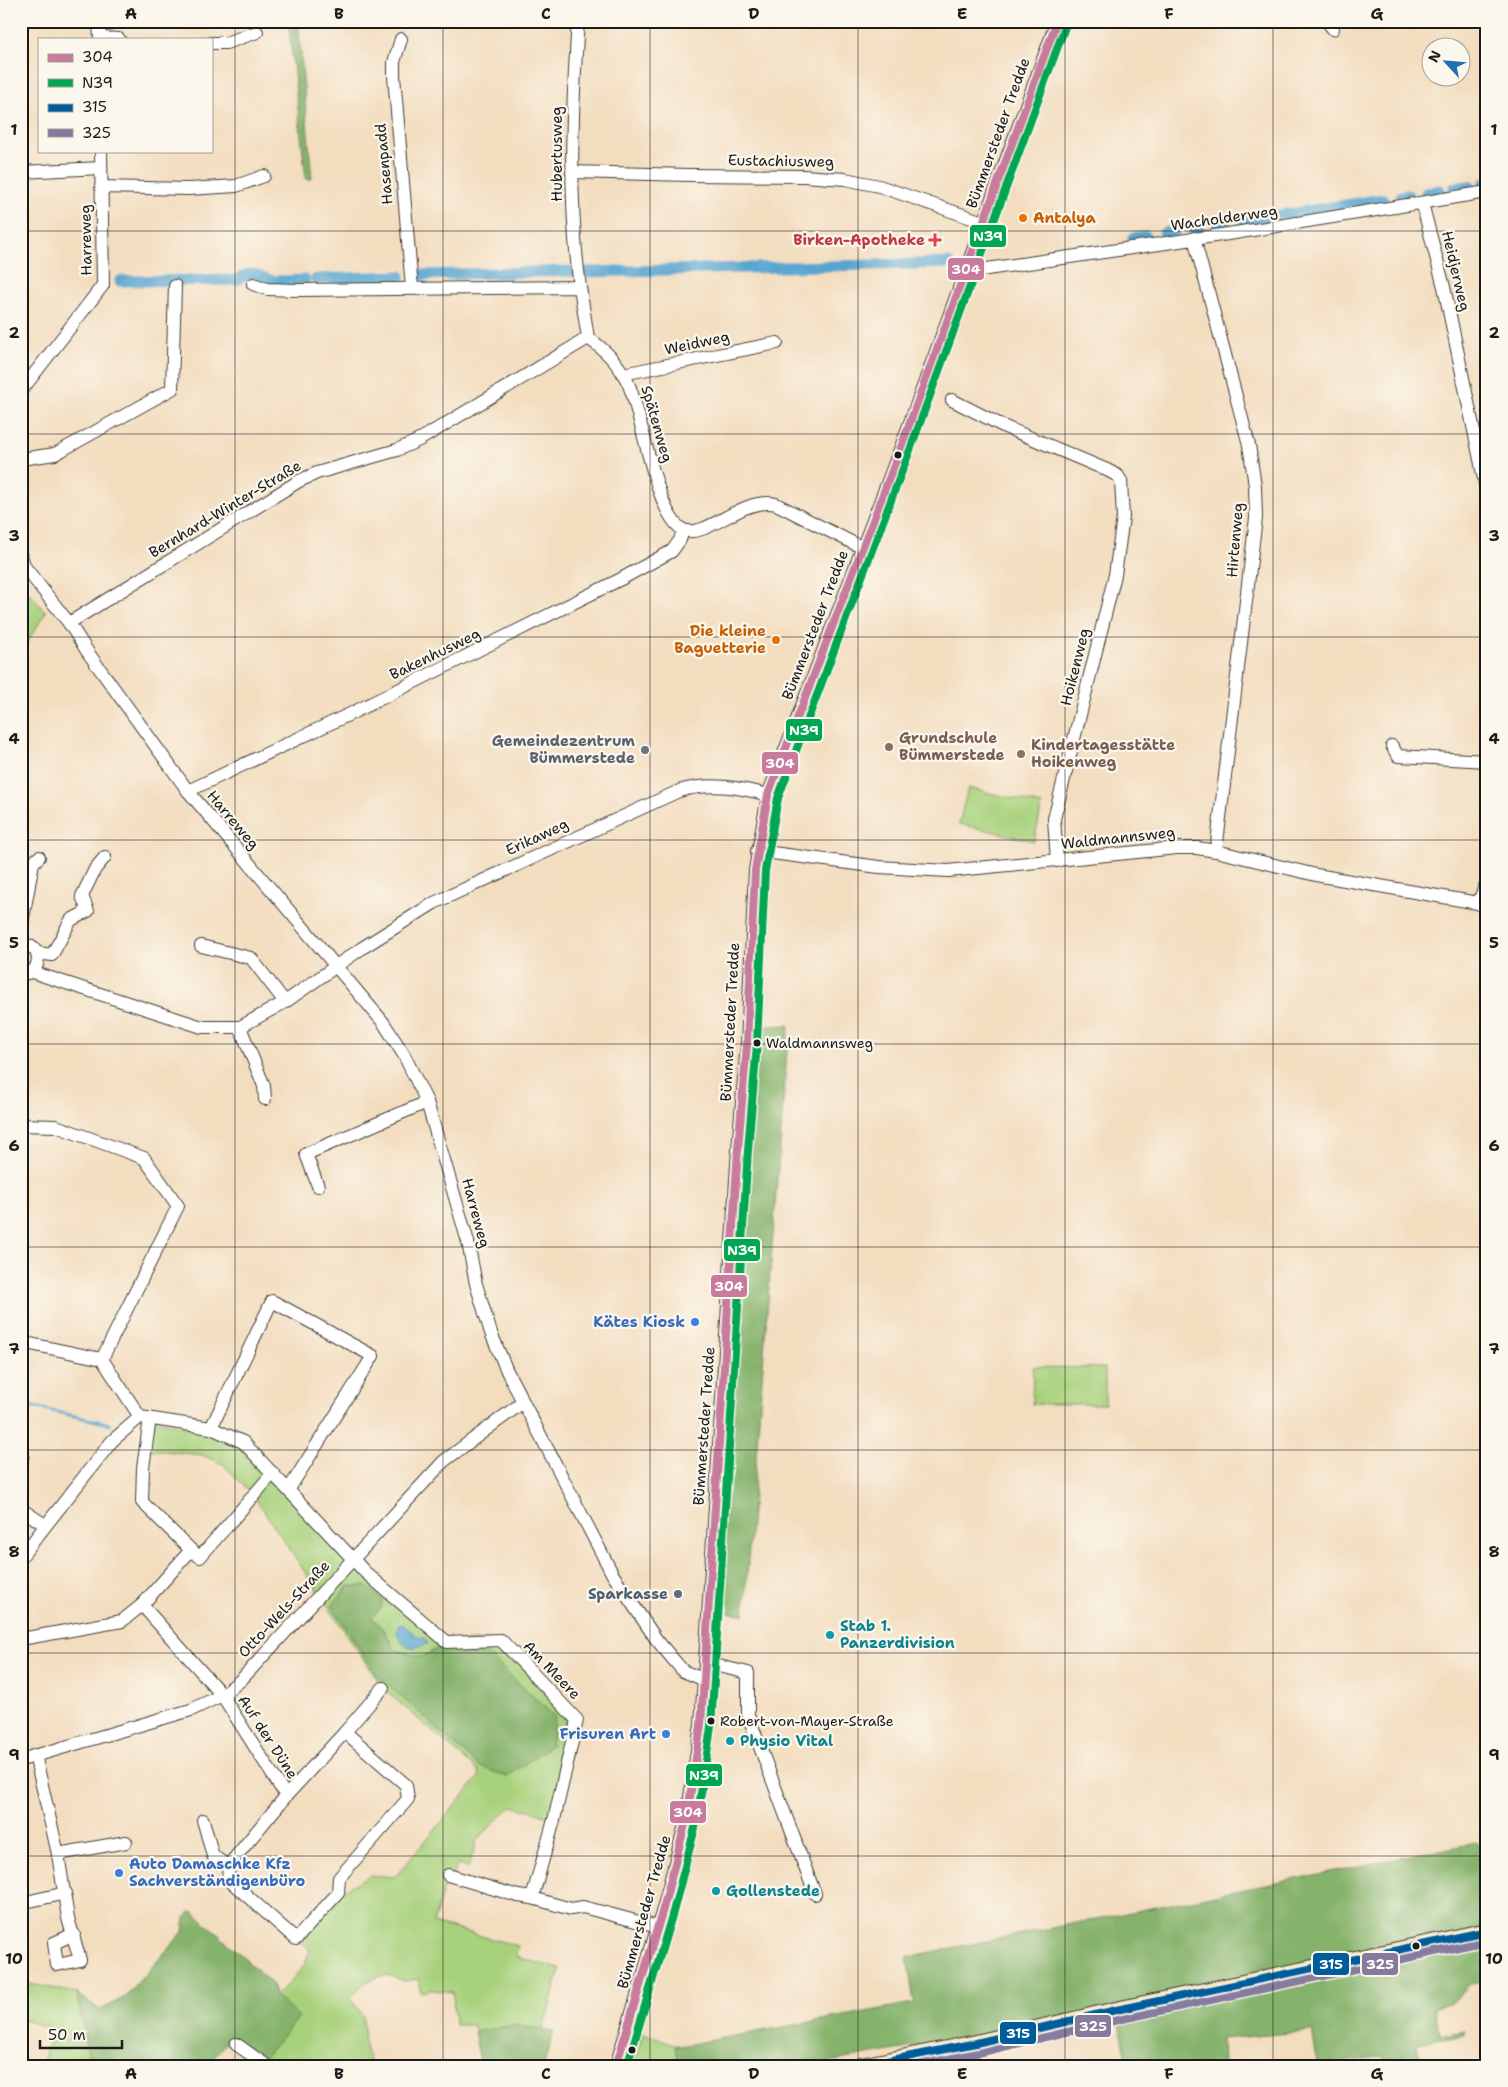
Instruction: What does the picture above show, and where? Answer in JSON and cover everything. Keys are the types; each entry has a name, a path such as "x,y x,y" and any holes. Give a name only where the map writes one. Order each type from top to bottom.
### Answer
{"street":[{"path":"100,21 100,38"},
{"name":"Hubertusweg","path":"578,21 572,172 573,212 580,287"},
{"name":"Bümmersteder Tredde","path":"616,2066 658,1927 687,1817 701,1725 747,1044 753,896 757,852 768,795 862,548 1057,21"},
{"path":"212,42 226,43 257,32"},
{"name":"Hasenpadd","path":"401,39 394,62 394,76 412,288"},
{"name":"Harreweg","path":"21,391 103,285 101,152"},
{"path":"21,172 102,168"},
{"name":"Eustachiusweg","path":"572,172 803,176 845,179 879,186 983,222"},
{"path":"101,187 190,188 236,186 264,176"},
{"name":"Wacholderweg","path":"966,268 980,270 1487,192"},
{"name":"Heidjerweg","path":"1422,203 1444,287 1487,492"},
{"name":"Hirtenweg","path":"1194,238 1249,446 1255,486 1256,518 1216,851"},
{"path":"253,284 267,288 298,290 580,287 588,338"},
{"path":"21,459 56,454 172,389 175,286"},
{"name":"Spätenweg","path":"588,338 598,345 624,374 632,392 664,506 675,524 684,530"},
{"name":"Bernhard-Winter-Straße","path":"69,623 299,481 317,473 397,450 420,440 588,338"},
{"name":"Weidweg","path":"624,374 777,343"},
{"name":"Hoikenweg","path":"952,400 1005,427 1107,470 1118,476 1120,481 1123,517 1115,575 1054,818 1058,861"},
{"path":"684,530 693,531 706,527 753,504 766,502 776,504 862,548"},
{"name":"Bakenhusweg","path":"188,792 398,691 621,578 672,551 684,530"},
{"name":"Harreweg","path":"21,554 24,566 69,623 94,662 188,792 383,1022 404,1055 427,1102 468,1242 476,1284 491,1334 523,1402"},
{"path":"1392,746 1398,756 1487,761"},
{"name":"Erikaweg","path":"240,1027 285,1002 399,924 434,903 679,791 696,787 718,786 768,795"},
{"name":"Waldmannsweg","path":"757,852 920,871 972,870 1177,848 1197,848 1316,875 1482,906"},
{"path":"21,929 33,863 39,857"},
{"path":"38,954 52,955 71,920 88,911 82,896 95,869 105,857"},
{"path":"1482,906 1487,882"},
{"path":"21,944 34,947 39,960 37,967 25,975"},
{"path":"201,946 252,958 285,1002"},
{"path":"25,975 202,1027 240,1027 264,1086 266,1099"},
{"path":"318,1186 306,1154 427,1102"},
{"path":"21,1125 56,1126 144,1158 178,1206 102,1358"},
{"path":"211,1428 272,1301 374,1356 289,1489"},
{"path":"21,1342 102,1358 145,1418 142,1502 200,1557 273,1473"},
{"path":"523,1402 622,1589 656,1638 684,1671 705,1680"},
{"name":"Otto-Wels-Straße","path":"21,1760 191,1710 222,1696 241,1680 444,1461 523,1402"},
{"path":"21,1557 112,1441 145,1418 211,1428 243,1442 289,1489 353,1560"},
{"path":"21,1509 45,1525"},
{"path":"21,1639 122,1621 142,1605 191,1550"},
{"name":"Am Meere","path":"353,1560 447,1642 501,1640 577,1720 554,1820 532,1898"},
{"name":"Auf der Düne","path":"142,1605 222,1696 286,1796"},
{"path":"706,1664 748,1673 748,1715 815,1894"},
{"name":"Auf der Düne","path":"228,1866 286,1796 384,1688"},
{"path":"202,1820 213,1856 228,1866 229,1880 296,1939 338,1893 339,1878 408,1799 406,1785 345,1732"},
{"path":"34,1755 58,1854 66,1894 68,1918 74,1934"},
{"path":"58,1854 126,1842"},
{"path":"448,1875 518,1896 571,1909 583,1907 658,1927"},
{"path":"21,1903 66,1894"},
{"path":"861,2066 976,2043 1116,2010 1487,1931"},
{"path":"236,2044 267,2066"}],"green space":[{"path":"288,21 298,21 312,179 306,179"},
{"path":"21,584 46,612 21,652"},
{"path":"968,788 1042,805 1034,841 959,824"},
{"path":"789,1025 744,1615 708,1609 748,1027"},
{"path":"1033,1367 1105,1368 1105,1404 1032,1404"},
{"path":"150,1418 243,1442 322,1527 447,1642 501,1640 577,1720 554,1820 537,1812 511,1806 477,1840 469,1867 457,1865 453,1876 448,1875 433,1923 518,1946 516,1957 560,1969 543,2030 516,2026 474,2032 473,2025 455,2025 453,1992 431,1990 421,1992 418,1979 404,1981 387,1975 364,1983 350,1998 363,2016 365,2045 370,2066 267,2066 261,2061 275,1996 305,1964 310,1949 300,1942 338,1893 371,1875 395,1877 479,1777 478,1771 383,1688 253,1495 223,1464 202,1455 146,1449"},
{"path":"348,1586 366,1586 382,1599 382,1607 372,1617 385,1632 395,1650 422,1657 438,1648 483,1650 555,1717 551,1745 507,1777 478,1766 376,1674 332,1606"},
{"path":"1487,1823 1487,1980 1469,1985 1451,2004 1435,2007 1440,2035 1465,2031 1465,2035 1417,2044 1421,2066 1385,2066 1383,2056 1318,2066 1312,2031 1222,2039 1223,2066 1127,2066 1118,2017 975,2036 805,2066 680,2066 675,2047 914,2003 907,1957 1475,1843 1483,1845"},
{"path":"190,1912 194,1912 273,1985 275,1996 299,2017 261,2061 230,2038 208,2064 209,2066 90,2066 77,1993 100,2010 125,1997 183,1932 185,1918"},
{"path":"21,1982 77,1993 90,2066 42,2066 50,2037 82,2038 21,2019"},
{"path":"516,2025 554,2032 543,2066 481,2066 474,2032"},
{"path":"643,2033 680,2046 675,2048 680,2066 633,2066"},
{"path":"975,2054 978,2066 911,2066"}],"water":[{"path":"402,1624 417,1636 425,1639 428,1644 413,1647 404,1644 397,1632 398,1625"}],"waterway":[{"path":"1454,188 1470,186"},
{"path":"1426,193 1440,190"},
{"path":"1401,196 1408,195"},
{"path":"1243,221 1383,199"},
{"path":"1217,225 1225,224"},
{"path":"1192,229 1199,227"},
{"path":"1164,233 1175,231"},
{"path":"1133,238 1146,236"},
{"path":"586,272 949,263"},
{"path":"419,275 572,271"},
{"path":"120,281 237,280 248,274 275,281 305,280"},
{"path":"316,279 400,276"},
{"path":"21,1404 110,1424"}],"transit line":[{"name":"304","path":"616,2066 663,1909 687,1817 701,1725 738,1149 747,1044 755,870 768,795 901,447 1057,21"},
{"name":"N39","path":"627,2066 673,1912 697,1820 711,1727 748,1150 757,1044 765,871 778,798 910,450 1066,24"},
{"name":"315","path":"862,2066 976,2043 1116,2010 1487,1931"},
{"name":"325","path":"913,2066 1487,1941"}],"place":[{"name":"Antalya","path":"1023,218"},
{"name":"Birken-Apotheke","path":"935,240"},
{"name":"Die kleine Baguetterie","path":"776,640"},
{"name":"Grundschule Bümmerstede","path":"889,747"},
{"name":"Gemeindezentrum Bümmerstede","path":"645,750"},
{"name":"Kindertagesstätte Hoikenweg","path":"1021,754"},
{"name":"Waldmannsweg","path":"757,1043"},
{"name":"Kätes Kiosk","path":"695,1322"},
{"name":"Sparkasse","path":"678,1594"},
{"name":"Stab 1. Panzerdivision","path":"830,1635"},
{"name":"Robert-von-Mayer-Straße","path":"711,1721"},
{"name":"Frisuren Art","path":"666,1734"},
{"name":"Physio Vital","path":"730,1741"},
{"name":"Auto Damaschke Kfz Sachverständigenbüro","path":"119,1873"},
{"name":"Gollenstede","path":"716,1891"}]}
